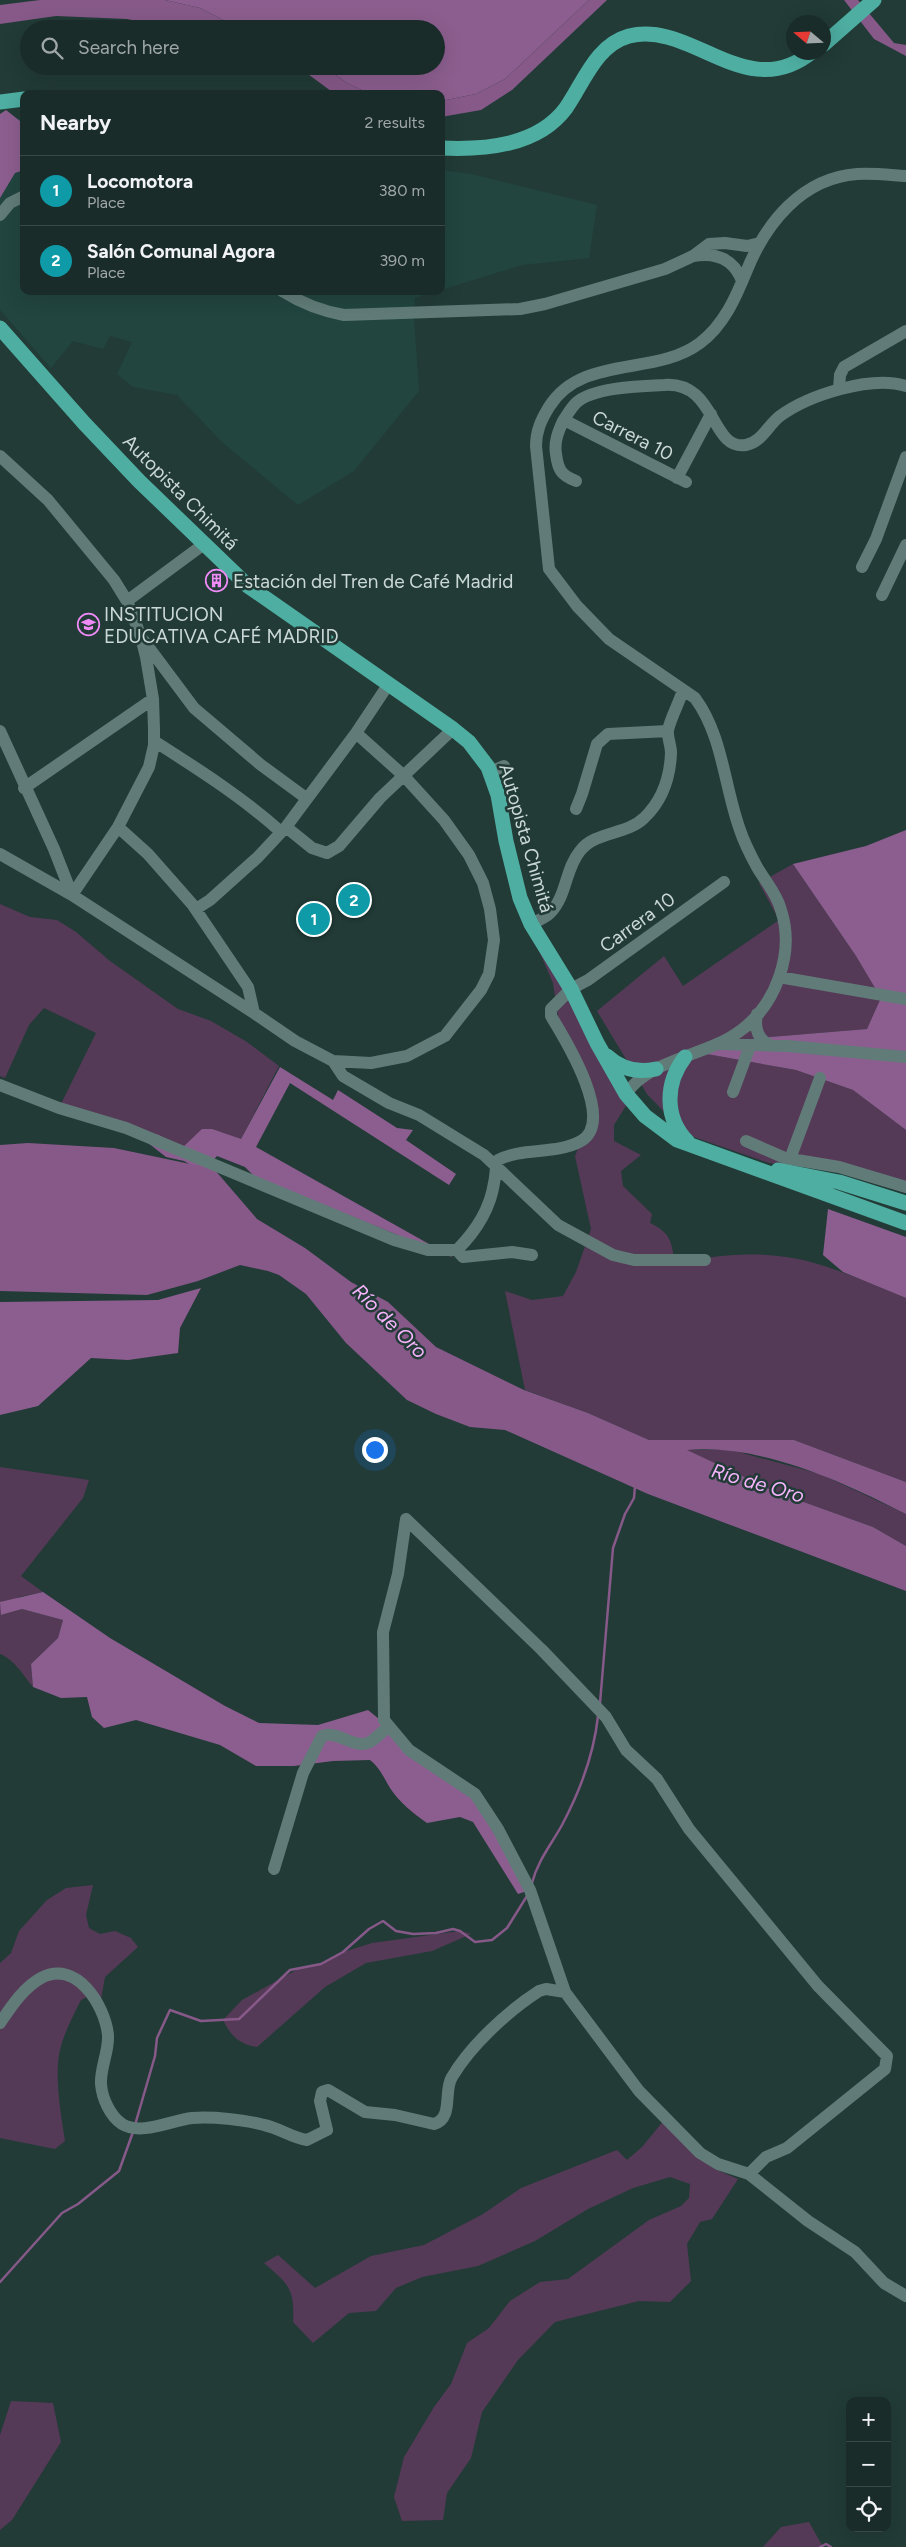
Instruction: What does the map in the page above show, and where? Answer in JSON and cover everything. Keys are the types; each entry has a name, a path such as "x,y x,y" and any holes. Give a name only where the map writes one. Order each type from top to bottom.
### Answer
{"highway":[{"path":"831,37 874,0"},
{"path":"445,148 482,147 528,138 540,132 565,109 602,52 626,36 645,34 663,37 744,67 761,70 791,65 803,60"},
{"path":"0,102 20,100"},
{"name":"Autopista Chimitá","path":"0,328 84,423 248,586 453,729 497,769 498,795 512,869 520,898 531,924 571,989 597,1044 632,1103 659,1128 693,1146 764,1170 906,1223"},
{"path":"597,1044 606,1055 624,1067 640,1071 656,1069"},
{"path":"685,1057 673,1078 669,1102 676,1127 693,1146"},
{"name":"Autopista Chimitá","path":"764,1170 806,1174 906,1203"}],"street":[{"path":"626,1094 637,1080 656,1069 720,1044 742,1030 776,990 785,953 786,932 781,910 756,866 740,829 714,738 706,716 695,698 609,639 577,606 549,569 536,446 538,431 550,405 563,390 595,373 673,358 701,342 723,318 760,243 783,210 816,186 840,177 856,174 906,176"},
{"path":"0,215 10,203 20,198"},
{"path":"694,256 703,247 714,243 741,246 760,243"},
{"path":"288,295 302,304 344,315 520,309 640,278 694,256 707,254 726,260 734,267 742,281"},
{"path":"840,389 840,375 844,367 906,331"},
{"path":"626,367 622,372 621,379 628,389"},
{"path":"595,373 602,375 606,381 602,392"},
{"path":"576,481 563,476 559,471 556,441 564,420 581,399 602,392 665,385 682,386 698,394 727,440 734,444 746,445 759,439 781,415 840,389 881,383 906,386"},
{"name":"Carrera 10","path":"564,420 681,480 711,414"},
{"path":"0,456 48,500 114,580 127,601 141,638 152,699 154,741 149,767 118,827 72,895"},
{"path":"862,567 876,539 906,457"},
{"path":"127,601 204,544"},
{"path":"882,595 906,545"},
{"path":"141,638 194,708 261,765 306,798"},
{"path":"196,909 216,895 258,857 283,829 356,733 388,685"},
{"path":"531,924 549,914 554,908 570,866 583,847 598,838 630,828 643,819 660,799 669,773 671,751 668,731 683,690"},
{"path":"24,788 152,699"},
{"path":"154,741 212,778 312,848 327,853 339,846 370,808 453,729"},
{"path":"0,731 24,788 54,849 72,895"},
{"path":"576,809 597,744 602,738 608,734 668,731"},
{"path":"0,854 72,895 295,1041 333,1061 371,1063 406,1056 445,1036 481,990 489,974 494,940 490,909 483,883 469,855 444,820 404,776 356,733"},
{"path":"118,827 148,854 196,909 248,987 254,1013"},
{"name":"Carrera 10","path":"495,1166 498,1160 506,1156 558,1148 581,1141 590,1132 593,1112 583,1074 551,1016 551,1009 571,989 588,980 724,882"},
{"path":"779,977 906,999"},
{"path":"757,1014 758,1035 766,1043 776,1046"},
{"path":"720,1044 776,1046 906,1057"},
{"path":"733,1092 750,1046"},
{"path":"333,1061 343,1076 389,1103 419,1115 484,1155 558,1225 613,1255 634,1260 705,1260"},
{"path":"790,1159 820,1078"},
{"path":"0,1085 59,1108 126,1128 394,1240 428,1250 457,1250 476,1232 494,1183 495,1166"},
{"path":"746,1140 770,1154 790,1159 840,1166 905,1183"},
{"path":"457,1250 463,1257 512,1252 532,1255"},
{"path":"749,2174 766,2157 787,2148 885,2069 887,2056 818,1986 689,1829 657,1779 626,1750 606,1717 542,1650 406,1519 398,1574 383,1632 384,1720 409,1750 475,1794 498,1829 530,1890 565,1992 639,2091 700,2153 718,2164 749,2174 808,2221 855,2252 884,2283 906,2296"},
{"path":"274,1869 303,1773 322,1736 329,1734 362,1744 369,1742 389,1726"},
{"path":"0,2023 26,1990 42,1978 54,1975 74,1979 83,1984 98,2000 104,2016 108,2042 101,2085 108,2108 120,2123 134,2128 194,2118 231,2120 265,2125 307,2140 327,2130 320,2101 322,2092 328,2090 365,2112 395,2115 434,2124 439,2123 446,2112 451,2078 497,2024 539,1991 546,1989 565,1992"}],"shaded area":[{"path":"165,0 589,0 505,79 476,94 445,100 445,90 362,90 336,75 445,75 445,20 223,20 200,8"},
{"path":"6,110 20,121 20,171 15,173 0,198 0,114"},
{"path":"0,118 20,119 20,295 424,295 415,298 414,317 419,391 354,471 298,505 223,443 177,395 133,387 117,374 132,342 110,336 103,349 73,341 51,368 0,310"},
{"path":"445,171 471,174 597,205 589,258 522,265 445,289"},
{"path":"906,830 906,1130 853,1090 796,1070 690,1051 770,1037 867,1029 881,998 856,956 793,864 866,846"},
{"path":"793,864 856,956 882,999 867,1029 770,1037 691,1051 796,1070 853,1090 906,1130 906,1193 840,1171 769,1163 685,1134 647,1094 597,1011 664,956 683,986 779,920 759,883"},
{"path":"0,904 30,917 57,920 76,932 110,961 178,1009 211,1021 247,1042 279,1066 241,1139 181,1149 60,1106 96,1033 44,1008 29,1025 5,1078 0,1076"},
{"path":"529,928 627,1104 614,1125 614,1141 641,1155 621,1171 623,1186 652,1214 650,1223 662,1230 669,1238 675,1263 739,1255 794,1258 843,1272 906,1298 906,1482 794,1440 649,1440 588,1413 525,1390 505,1291 532,1300 563,1296 576,1272 591,1229 575,1156 580,1144 597,1121 559,1023 553,983"},
{"path":"280,1067 333,1100 338,1090 397,1128 413,1130 406,1140 456,1174 449,1185 290,1083 256,1147 454,1258 255,1177 245,1167 217,1156 203,1172 184,1161 166,1157 129,1128 159,1135 181,1149 202,1129 212,1129 241,1139"},
{"path":"828,1209 906,1237 906,1298 843,1272 823,1255"},
{"path":"201,1288 180,1328 178,1353 128,1360 91,1358 38,1406 0,1415 0,1302 158,1300"},
{"path":"686,1450 731,1450 820,1474 906,1514 906,1546 873,1527 776,1492"},
{"path":"0,1467 89,1480 83,1498 21,1576 43,1592 19,1597 2,1615 22,1609 63,1620 58,1638 31,1664 33,1687 14,1664 0,1654"},
{"path":"43,1592 110,1638 225,1706 259,1723 318,1725 368,1710 472,1795 527,1891 518,1894 473,1822 460,1817 427,1823 398,1798 370,1760 333,1761 294,1766 256,1766 220,1745 136,1720 104,1728 92,1717 87,1697 61,1698 33,1687 31,1664 58,1638 63,1620 22,1609 1,1615 0,1602"},
{"path":"93,1885 86,1915 89,1928 100,1934 115,1931 131,1938 138,1947 105,1977 101,1999 91,1995 81,2000 64,2037 58,2060 58,2072 65,2141 55,2149 0,2138 0,1963 11,1953 19,1931 47,1900 66,1888"},
{"path":"460,1931 471,1934 432,1951 366,1963 325,1987 257,2047 245,2044 236,2038 229,2031 223,2020 242,2000 300,1968 321,1964 343,1952 372,1943"},
{"path":"665,2119 715,2169 738,2179 712,2219 700,2222 687,2244 691,2281 670,2302 639,2301 555,2322 518,2360 482,2412 471,2458 447,2493 443,2520 402,2521 394,2497 404,2457 434,2407 451,2384 467,2343 489,2328 510,2301 540,2282 568,2279 649,2220 681,2206 689,2198 690,2184 670,2177 633,2188 588,2209 535,2241 478,2266 422,2277 396,2288 376,2311 349,2313 313,2343 293,2322 293,2301 288,2288 279,2276 264,2263 278,2255 315,2288 371,2256 424,2245 483,2214 521,2188 617,2150 627,2160 642,2147"},
{"path":"11,2401 53,2403 61,2442 12,2520 0,2530 0,2435"},
{"path":"809,2522 823,2547 763,2547 781,2527"}],"water":[{"path":"40,0 165,0 200,8 223,20 132,20 56,16 0,24 0,5"},
{"path":"589,0 607,0 512,90 481,110 445,116 445,100 476,94 505,79"},
{"path":"844,0 858,0 894,43 906,45 906,56 874,39"},
{"path":"309,75 336,75 362,90 330,90"},
{"name":"Río de Oro","path":"28,1143 114,1148 214,1169 257,1219 305,1248 351,1282 388,1302 436,1347 524,1390 588,1413 649,1440 794,1440 906,1482 906,1514 855,1489 800,1467 744,1453 687,1450 776,1492 873,1527 906,1546 906,1591 648,1494 505,1430 470,1427 407,1400 346,1343 306,1294 279,1275 268,1271 240,1265 198,1281 147,1295 0,1291 0,1145"}],"waterway":[{"path":"600,1703 613,1548 625,1514 634,1498 635,1486"},
{"path":"532,1883 541,1860 575,1799 590,1758 598,1716"},
{"path":"135,2125 155,2056 157,2038 170,2010 201,2021 239,2019 290,1970 321,1964 343,1952 369,1929 383,1921 396,1931 413,1934 436,1933 453,1929 460,1931 475,1942 492,1940 507,1928 527,1896"},
{"path":"0,2282 62,2213 78,2204 119,2171 133,2132"},
{"path":"820,2547 826,2544 831,2547"}],"place":[{"name":"Estación del Tren de Café Madrid","path":"217,581"},
{"name":"INSTITUCION EDUCATIVA CAFÉ MADRID","path":"88,625"},
{"name":"Salón Comunal Agora","path":"354,900"},
{"name":"Locomotora","path":"314,919"}]}
